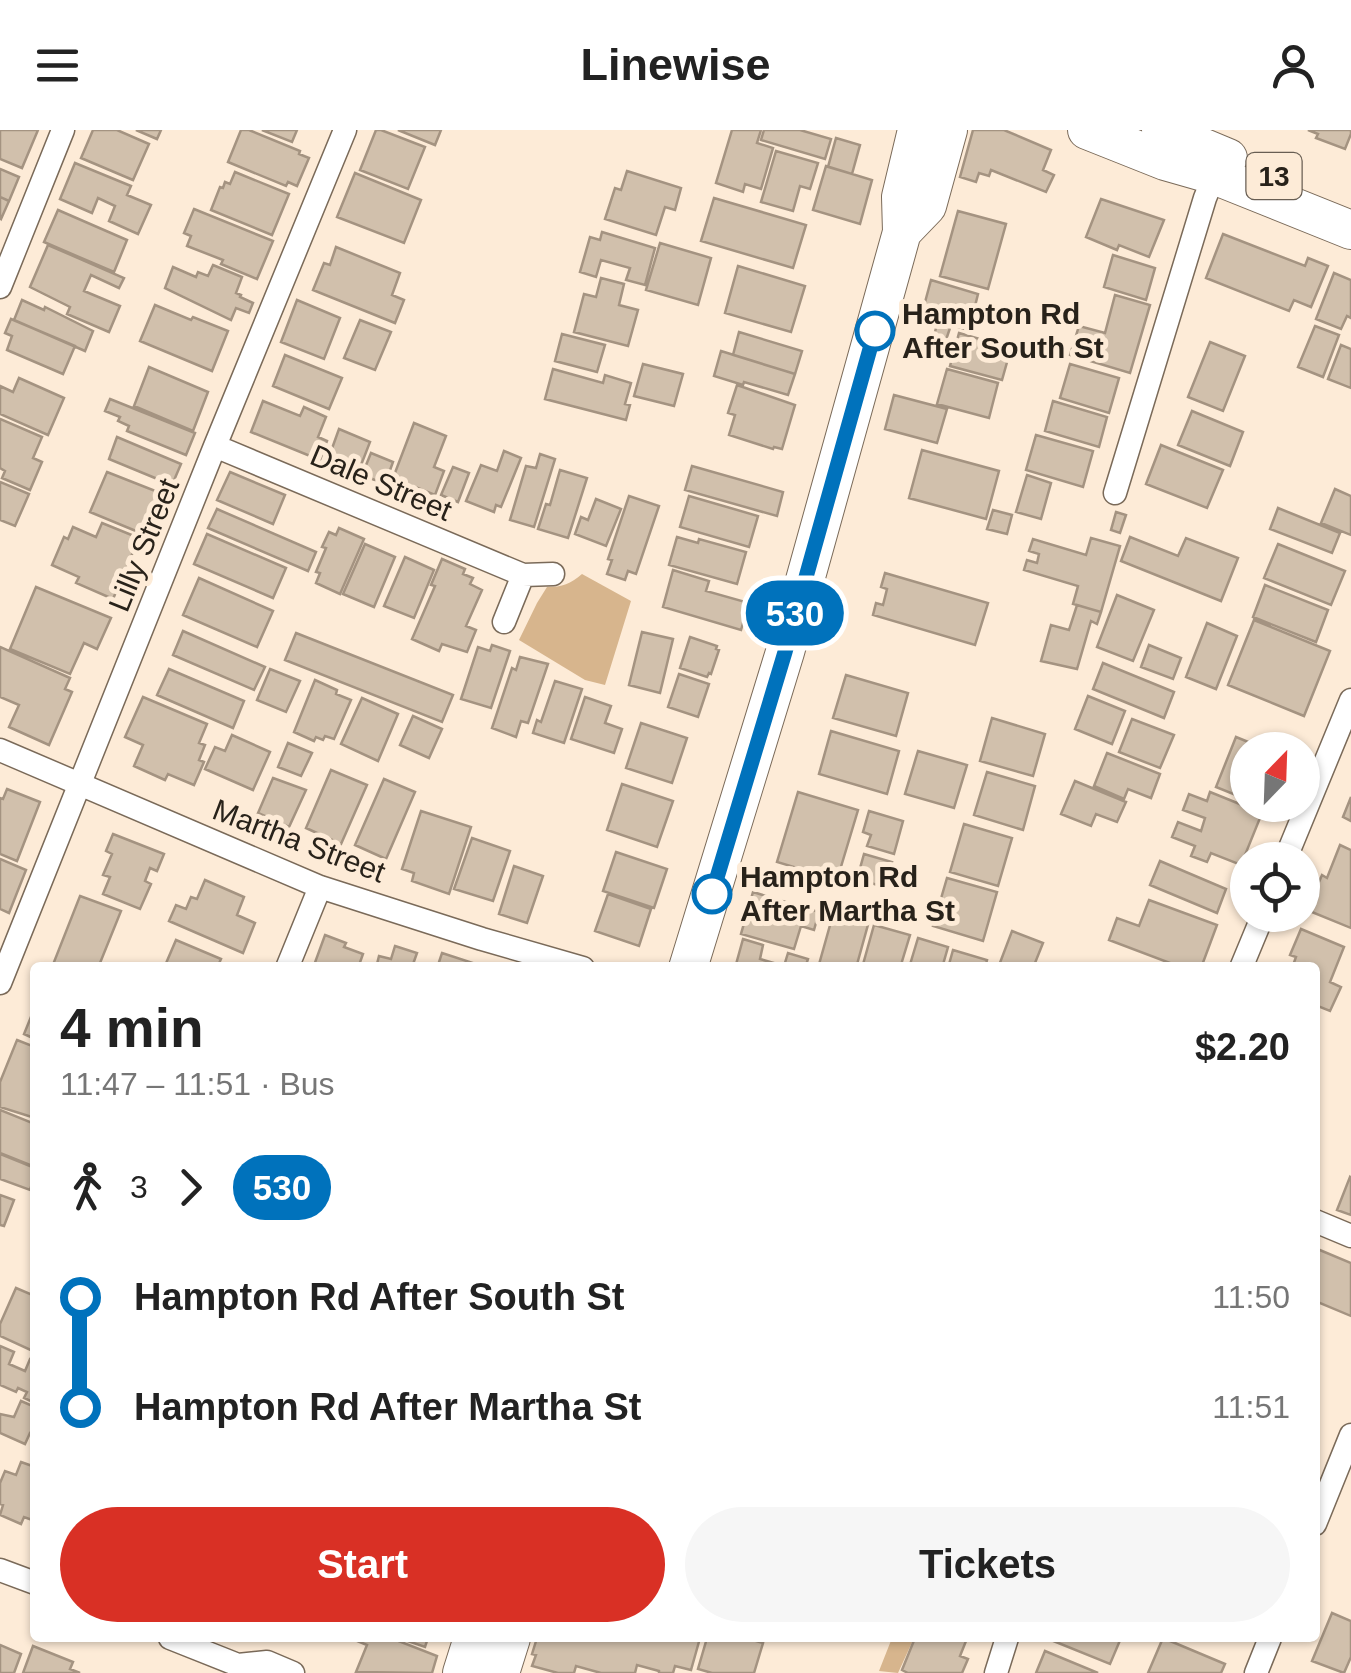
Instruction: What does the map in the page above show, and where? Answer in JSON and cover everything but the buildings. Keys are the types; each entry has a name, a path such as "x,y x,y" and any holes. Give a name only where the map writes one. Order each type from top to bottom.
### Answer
{"main road":[{"path":"690,962 785,652 902,232 901,197 918,130"},
{"path":"902,232 927,206 948,130"},
{"name":"13","path":"1086,130 1165,161 1218,166 1351,206"},
{"name":"13","path":"1162,130 1218,166 1351,230"},
{"path":"462,1673 472,1642"},
{"path":"500,1673 510,1642"}],"street":[{"path":"0,288 63,130"},
{"name":"Lilly Street","path":"0,983 345,130"},
{"path":"1114,492 1218,166"},
{"name":"Dale Street","path":"215,446 523,576 553,574"},
{"path":"504,622 523,576"},
{"path":"1292,842 1351,700"},
{"name":"Martha Street","path":"0,750 320,887 562,962"},
{"path":"289,962 320,887"},
{"path":"1243,962 1255,932"},
{"path":"1320,1223 1351,1236"},
{"path":"1320,1512 1350,1439"},
{"path":"0,1570 30,1581"},
{"path":"179,1642 242,1669 267,1662 293,1673"},
{"path":"996,1673 1006,1642"},
{"path":"1256,1673 1268,1642"}],"shaded area":[{"path":"582,574 631,601 605,685 585,680 519,640 547,587 566,584"},
{"path":"890,1642 912,1642 898,1673 879,1671"}],"bus line":[{"name":"530","path":"712,894 875,331"}],"place":[{"name":"Hampton Rd After South St","path":"875,331"},
{"name":"Hampton Rd After Martha St","path":"712,894"}]}
